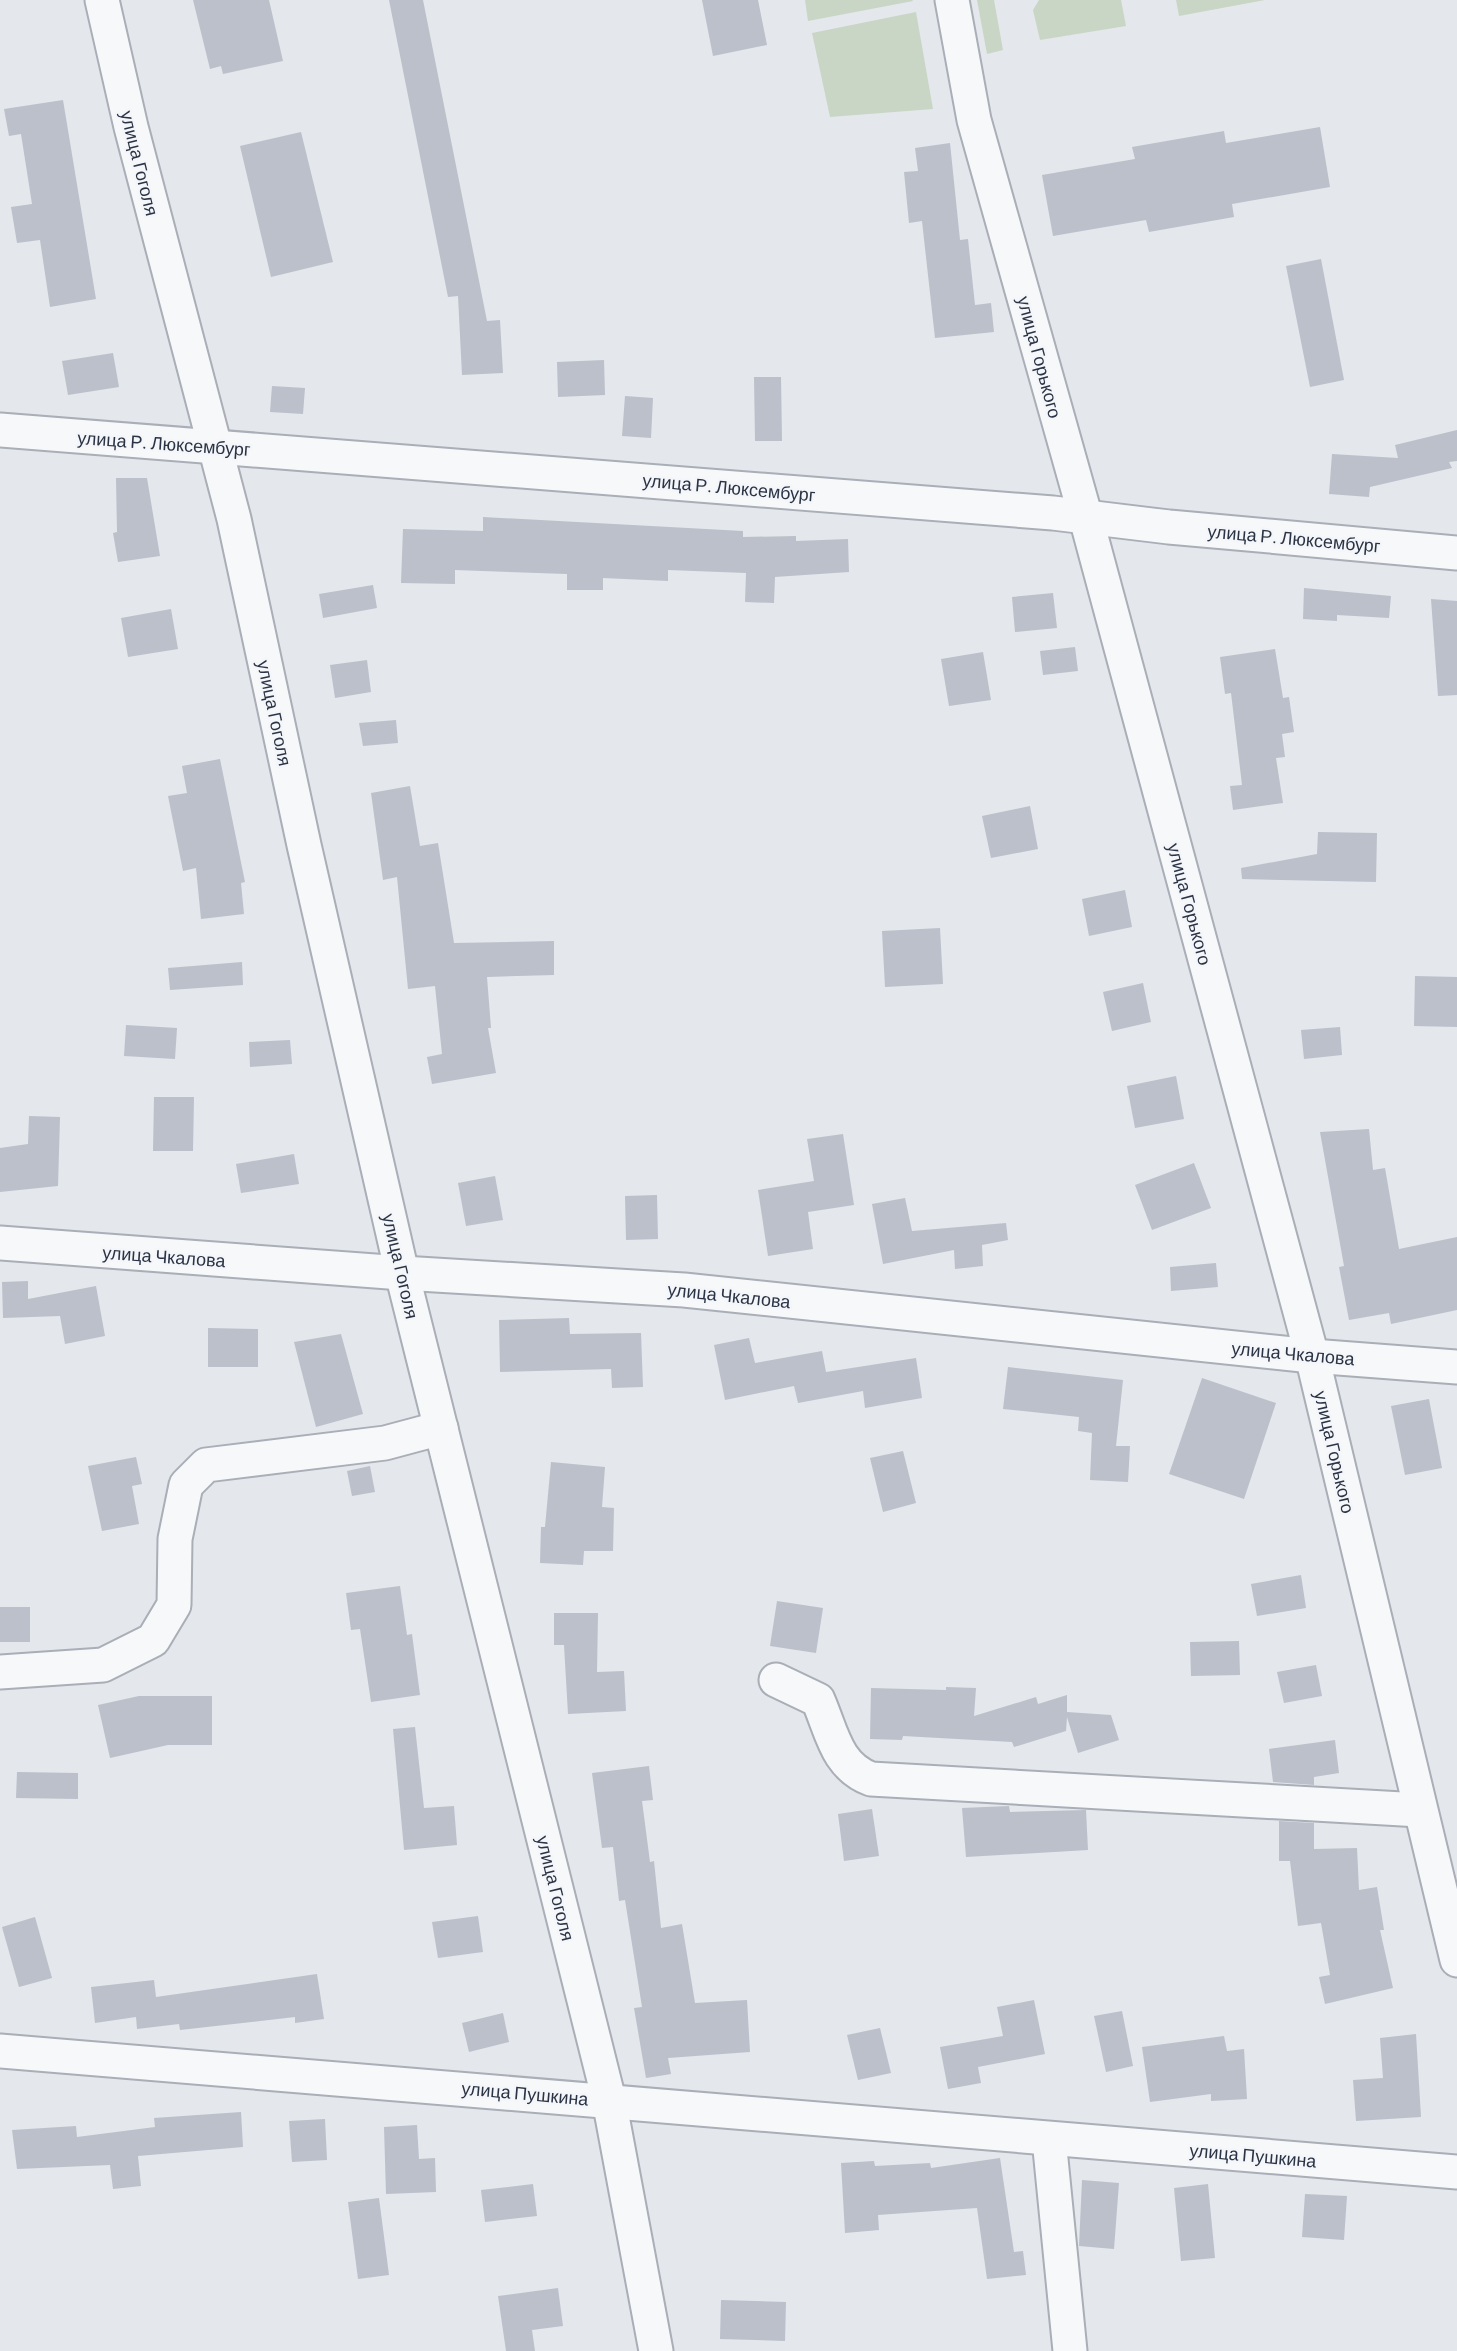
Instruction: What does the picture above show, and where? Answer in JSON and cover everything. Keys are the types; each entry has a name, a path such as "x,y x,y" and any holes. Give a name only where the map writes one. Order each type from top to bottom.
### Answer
{"street":[{"name":"улица Гоголя","path":"102,0 131,127 234,519 303,845 402,1273 609,2100 656,2351"},
{"name":"улица Горького","path":"952,0 974,120 1086,518 1312,1356 1457,1960"},
{"name":"улица Р. Люксембург","path":"0,430 1086,518 1457,553"},
{"name":"улица Чкалова","path":"0,1243 402,1273 684,1290 1312,1356 1457,1367"},
{"path":"0,1672 103,1665 153,1640 174,1605 175,1539 186,1485 206,1465 385,1443 441,1428"},
{"path":"776,1680 818,1700 841,1757 854,1772 871,1779 1420,1810"},
{"name":"улица Пушкина","path":"0,2051 1457,2172"},
{"path":"1049,2138 1070,2351"}],"green space":[{"path":"805,0 912,0 913,1 808,21"},
{"path":"977,0 994,0 1003,50 987,54"},
{"path":"1039,0 1121,0 1126,26 1040,40 1033,10"},
{"path":"1176,0 1265,0 1179,16"},
{"path":"916,12 933,109 830,117 812,33"}],"building":[{"path":"193,0 269,0 283,61 223,74 221,66 210,69"},
{"path":"389,0 423,0 487,321 500,320 503,373 462,375 458,296 448,297"},
{"path":"702,0 758,0 767,45 713,56"},
{"path":"63,100 96,299 50,307 40,240 17,243 11,207 32,204 21,134 9,136 4,109"},
{"path":"1320,127 1330,187 1232,204 1234,217 1149,232 1146,220 1053,236 1042,175 1135,159 1132,147 1224,131 1226,143"},
{"path":"301,132 333,262 271,277 240,146"},
{"path":"950,143 960,240 968,239 975,305 991,303 994,332 935,338 922,221 909,223 904,172 918,171 915,148"},
{"path":"1321,259 1344,380 1310,387 1286,266"},
{"path":"113,353 119,387 68,395 62,361"},
{"path":"604,360 605,395 558,397 557,362"},
{"path":"754,377 781,377 782,441 755,441"},
{"path":"272,386 305,388 303,414 270,412"},
{"path":"625,396 653,398 651,438 622,436"},
{"path":"1457,430 1457,461 1449,462 1452,468 1370,487 1369,497 1329,494 1332,454 1398,458 1395,445"},
{"path":"116,478 147,478 160,556 118,562 113,533 117,532"},
{"path":"483,517 743,531 743,537 796,536 796,541 848,539 849,572 775,577 774,603 745,602 746,573 668,570 668,581 603,578 603,590 567,590 567,574 455,570 455,584 401,583 403,529 483,531"},
{"path":"373,585 377,608 323,618 319,594"},
{"path":"1304,588 1391,596 1389,618 1337,615 1337,621 1303,619"},
{"path":"1053,593 1057,628 1015,632 1012,597"},
{"path":"1431,599 1457,601 1457,695 1438,696"},
{"path":"171,609 178,649 128,657 121,618"},
{"path":"1075,647 1078,671 1043,675 1040,651"},
{"path":"1275,649 1283,698 1289,697 1294,732 1282,734 1285,757 1276,758 1283,803 1233,810 1230,786 1242,785 1231,693 1225,694 1220,657"},
{"path":"983,652 991,700 949,706 941,659"},
{"path":"367,660 371,692 335,698 330,665"},
{"path":"396,720 398,743 363,746 359,723"},
{"path":"220,759 245,882 241,883 244,914 201,919 196,868 183,871 168,796 187,793 182,766"},
{"path":"410,786 420,846 438,843 454,943 554,941 554,975 487,977 491,1028 488,1028 496,1073 432,1084 427,1057 442,1054 435,986 408,989 397,877 383,880 371,793"},
{"path":"1030,806 1038,849 991,858 982,816"},
{"path":"1318,832 1377,833 1376,882 1242,879 1241,868 1317,854"},
{"path":"1125,890 1132,927 1089,936 1082,899"},
{"path":"940,928 943,984 885,987 882,931"},
{"path":"242,962 243,985 170,990 168,968"},
{"path":"1415,976 1457,977 1457,1027 1414,1026"},
{"path":"1143,983 1151,1022 1112,1031 1103,992"},
{"path":"126,1025 177,1028 175,1059 124,1056"},
{"path":"1340,1027 1342,1055 1304,1059 1301,1030"},
{"path":"290,1040 292,1064 250,1067 249,1042"},
{"path":"1176,1076 1184,1119 1135,1128 1127,1086"},
{"path":"154,1097 194,1097 193,1151 153,1151"},
{"path":"29,1116 60,1117 58,1186 0,1192 0,1148 28,1144"},
{"path":"1369,1129 1373,1170 1385,1168 1399,1249 1457,1237 1457,1310 1391,1324 1389,1313 1349,1320 1339,1267 1344,1266 1320,1132"},
{"path":"843,1134 854,1205 808,1212 813,1249 768,1256 758,1190 814,1181 807,1139"},
{"path":"294,1154 299,1184 241,1193 236,1164"},
{"path":"1194,1163 1211,1208 1152,1230 1135,1185"},
{"path":"495,1176 503,1220 466,1226 458,1183"},
{"path":"657,1195 658,1239 626,1240 625,1196"},
{"path":"905,1198 912,1231 1006,1223 1008,1240 982,1245 983,1266 955,1269 954,1250 883,1264 872,1204"},
{"path":"1216,1263 1218,1287 1171,1291 1170,1267"},
{"path":"28,1281 28,1299 96,1286 105,1336 65,1344 60,1316 3,1318 2,1282"},
{"path":"569,1318 570,1334 641,1333 643,1387 612,1388 611,1369 500,1372 499,1320"},
{"path":"208,1328 258,1329 258,1367 208,1367"},
{"path":"341,1334 363,1414 316,1427 294,1342"},
{"path":"749,1338 755,1363 822,1351 826,1372 916,1358 922,1398 865,1408 863,1391 798,1403 794,1386 725,1400 714,1345"},
{"path":"1008,1367 1123,1380 1116,1446 1130,1446 1128,1482 1090,1480 1092,1433 1078,1431 1079,1417 1003,1409"},
{"path":"1202,1378 1276,1403 1244,1499 1169,1474"},
{"path":"1429,1399 1442,1468 1405,1475 1391,1406"},
{"path":"903,1451 916,1503 883,1512 870,1458"},
{"path":"136,1457 142,1484 132,1486 139,1524 102,1531 88,1466"},
{"path":"551,1462 605,1467 602,1507 614,1508 613,1551 584,1551 583,1565 540,1563 541,1527 545,1527"},
{"path":"370,1466 375,1492 352,1496 347,1471"},
{"path":"1301,1575 1306,1608 1257,1616 1251,1584"},
{"path":"400,1586 407,1635 412,1634 420,1695 371,1702 360,1629 351,1630 346,1593"},
{"path":"777,1601 823,1608 816,1653 770,1646"},
{"path":"0,1607 30,1607 30,1642 0,1642"},
{"path":"554,1613 598,1613 597,1672 624,1671 626,1711 568,1714 564,1645 554,1645"},
{"path":"1239,1641 1240,1675 1191,1676 1190,1642"},
{"path":"1316,1665 1322,1696 1284,1703 1277,1672"},
{"path":"946,1687 976,1688 974,1716 1036,1697 1038,1704 1067,1695 1067,1712 1111,1715 1119,1740 1078,1753 1067,1717 1066,1731 1014,1747 1012,1742 903,1736 902,1740 870,1739 871,1688 946,1690"},
{"path":"139,1696 212,1696 212,1745 168,1745 110,1758 98,1705"},
{"path":"415,1727 424,1808 454,1806 457,1845 404,1850 393,1729"},
{"path":"1335,1740 1339,1773 1314,1777 1314,1785 1273,1782 1269,1749"},
{"path":"649,1766 653,1800 642,1801 650,1862 654,1861 661,1928 682,1924 695,2003 747,2000 750,2052 668,2058 671,2074 646,2078 634,2008 642,2007 625,1900 619,1901 613,1847 602,1848 592,1773"},
{"path":"17,1772 78,1773 78,1799 16,1798"},
{"path":"1009,1806 1010,1812 1086,1810 1088,1850 966,1857 962,1808"},
{"path":"872,1809 879,1856 844,1861 838,1814"},
{"path":"1279,1821 1314,1823 1314,1849 1357,1848 1359,1890 1377,1887 1384,1930 1380,1930 1393,1988 1325,2004 1319,1977 1330,1975 1321,1923 1298,1926 1290,1861 1279,1861"},
{"path":"478,1916 483,1952 438,1958 432,1922"},
{"path":"35,1917 52,1978 19,1987 2,1927"},
{"path":"317,1974 324,2019 295,2023 295,2017 180,2030 179,2024 137,2029 136,2017 95,2023 91,1987 154,1980 156,1997"},
{"path":"1034,2000 1045,2054 978,2067 981,2083 948,2089 940,2047 1003,2036 997,2007"},
{"path":"1122,2011 1133,2066 1106,2072 1094,2016"},
{"path":"503,2013 509,2042 469,2052 462,2023"},
{"path":"880,2028 891,2073 858,2080 847,2035"},
{"path":"1416,2034 1421,2117 1356,2121 1353,2080 1383,2078 1380,2038"},
{"path":"1224,2036 1227,2051 1244,2049 1247,2099 1211,2101 1211,2094 1150,2102 1142,2047"},
{"path":"241,2112 243,2147 138,2156 141,2186 113,2189 110,2165 17,2169 12,2130 76,2126 77,2137 155,2127 154,2118"},
{"path":"325,2119 327,2160 292,2162 289,2121"},
{"path":"417,2125 419,2159 435,2158 436,2192 386,2194 384,2127"},
{"path":"1000,2158 1014,2252 1023,2251 1026,2275 987,2279 977,2208 878,2215 879,2230 845,2233 841,2163 874,2161 875,2166 930,2163 931,2168"},
{"path":"1082,2180 1119,2183 1114,2249 1079,2246"},
{"path":"533,2184 537,2216 485,2222 481,2190"},
{"path":"1208,2184 1215,2258 1181,2261 1174,2188"},
{"path":"1305,2194 1347,2196 1344,2240 1302,2237"},
{"path":"379,2198 389,2275 358,2279 348,2202"},
{"path":"558,2288 563,2326 532,2330 535,2351 506,2351 498,2296"},
{"path":"721,2300 786,2302 785,2341 720,2339"}]}
